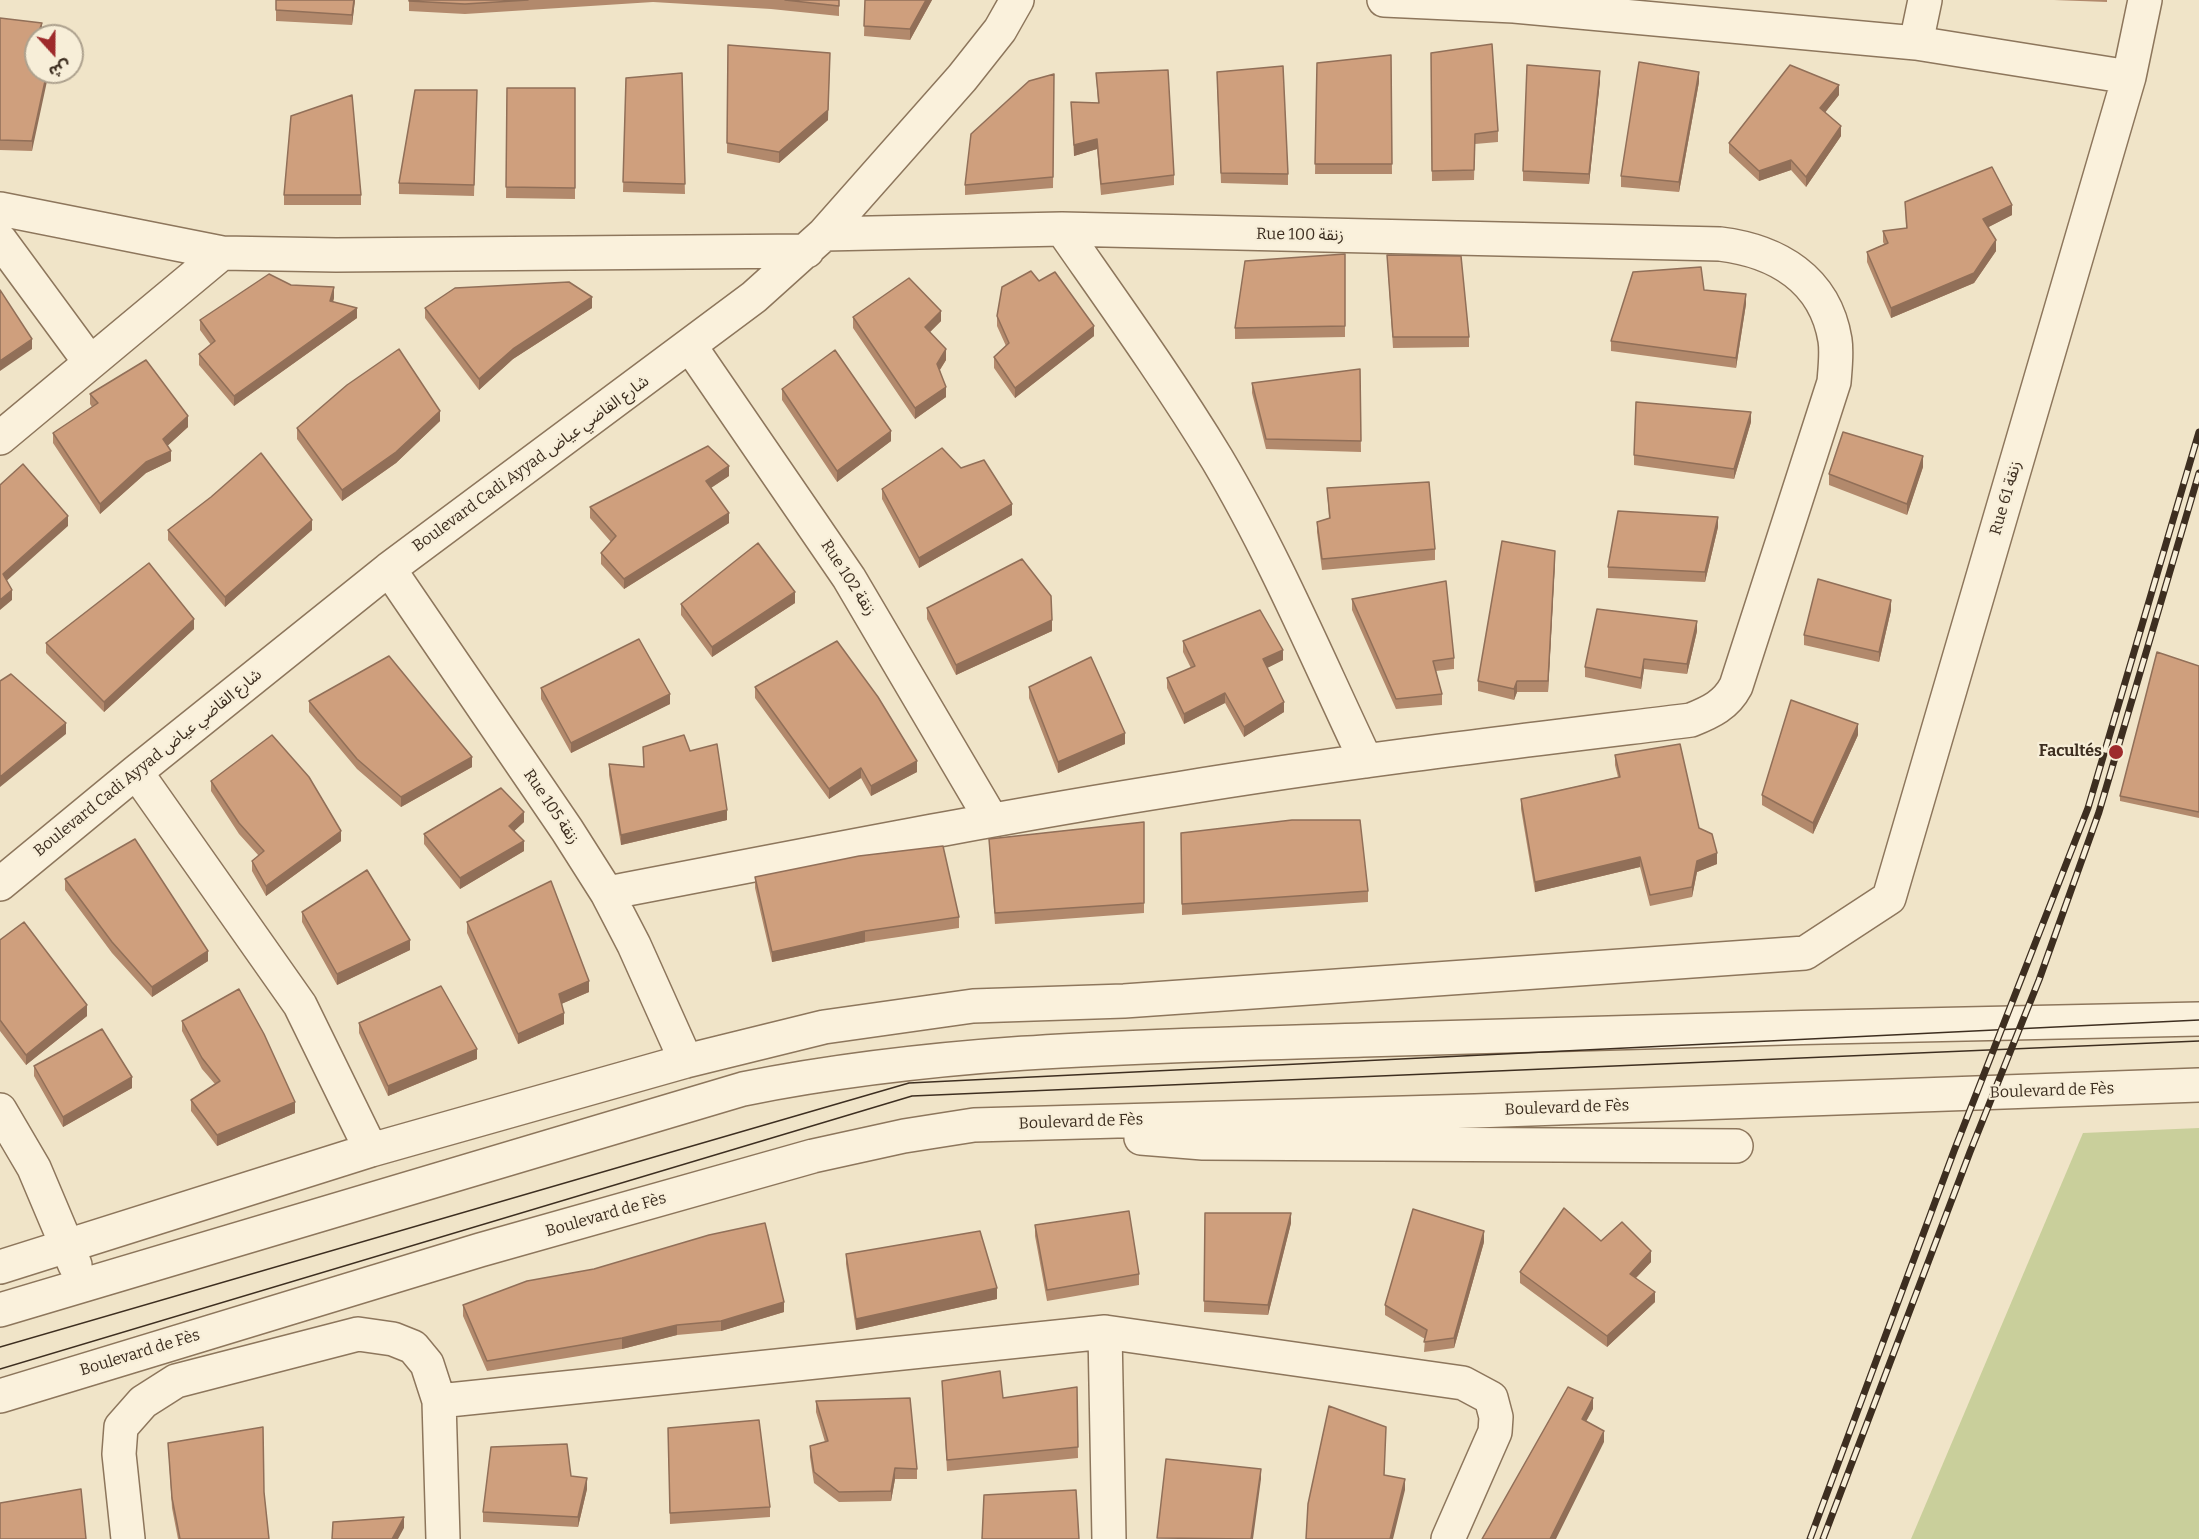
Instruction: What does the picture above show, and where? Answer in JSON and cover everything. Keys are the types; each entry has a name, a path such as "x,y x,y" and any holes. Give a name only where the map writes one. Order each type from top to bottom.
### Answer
{"street":[{"name":"Boulevard Cadi Ayyad شارع القاضي عياض","path":"0,884 389,569 754,297 816,243 962,78 1000,30 1017,0"},
{"path":"1384,0 1515,3 1916,43 2130,77"},
{"path":"1916,43 1924,0"},
{"name":"Rue 61 زنقة","path":"686,1061 824,1027 973,1006 1124,1001 1805,953 1889,898 2130,77 2145,0"},
{"name":"Rue 100 زنقة","path":"0,209 222,253 336,255 816,243 1062,229 1720,244 1750,248 1802,275 1824,306 1835,340 1834,382 1730,697 1720,707 1691,720 1365,761 990,819 607,893"},
{"path":"1062,229 1163,373 1218,460 1268,553 1365,761"},
{"path":"0,240 89,361"},
{"path":"0,438 89,361 222,253"},
{"name":"Rue 102 زنقة","path":"690,346 849,578 990,819"},
{"name":"Rue 105 زنقة","path":"389,569 567,830 607,893 634,945 686,1061"},
{"path":"136,772 300,1005 371,1150"},
{"path":"0,1310 81,1284 743,1089 820,1074 925,1062 1113,1048 1744,1028 2199,1018"},
{"path":"0,1267 371,1150 686,1061"},
{"name":"Boulevard de Fès","path":"0,1396 480,1250 813,1156 904,1136 974,1125 1499,1111 2199,1085"},
{"path":"0,1110 34,1168 68,1245 81,1284"},
{"path":"974,1125 1203,1143 1736,1146"},
{"path":"1105,1332 1110,1539"},
{"path":"439,1401 1105,1332 1463,1383 1491,1398 1496,1417 1495,1432 1448,1539"},
{"path":"128,1539 119,1454 121,1427 143,1402 176,1381 358,1334 393,1339 413,1347 427,1364 439,1401 443,1539"}],"green space":[{"path":"2199,1128 2199,1539 1911,1539 2083,1133"}],"building":[{"path":"276,0 354,0 352,15 276,10"},
{"path":"409,0 528,0 465,4"},
{"path":"785,0 839,0 839,6"},
{"path":"865,0 926,0 910,29 864,26"},
{"path":"0,18 42,23 24,24 24,84 44,84 32,141 0,140"},
{"path":"1492,44 1498,131 1475,134 1474,170 1432,171 1431,53"},
{"path":"728,45 830,53 828,110 779,152 727,143"},
{"path":"1391,55 1392,164 1315,164 1317,63"},
{"path":"1639,62 1699,72 1679,182 1621,176"},
{"path":"1527,65 1600,71 1589,174 1523,171"},
{"path":"1790,65 1839,85 1820,108 1841,126 1806,177 1791,160 1759,171 1729,143"},
{"path":"1283,66 1288,174 1221,173 1217,72"},
{"path":"1168,70 1174,175 1101,184 1097,139 1074,145 1071,102 1099,103 1096,73"},
{"path":"682,73 685,184 623,182 626,78"},
{"path":"1054,74 1053,177 965,185 971,134 1029,81"},
{"path":"507,88 575,88 575,188 506,187"},
{"path":"415,90 477,90 474,185 399,183"},
{"path":"352,95 361,195 284,195 291,116"},
{"path":"1992,167 2012,205 1983,219 1996,240 1974,273 1891,308 1867,252 1888,243 1883,231 1907,228 1905,202"},
{"path":"1345,254 1345,326 1235,328 1245,261"},
{"path":"1387,255 1461,256 1469,337 1393,337"},
{"path":"1701,267 1704,290 1746,294 1736,358 1611,341 1633,272"},
{"path":"1031,271 1039,281 1055,272 1094,326 1015,388 994,357 1009,343 997,316 1002,287"},
{"path":"269,274 291,285 334,287 330,301 357,308 234,396 199,354 215,341 200,320"},
{"path":"909,278 941,311 925,327 946,349 937,364 946,387 915,408 853,317"},
{"path":"569,282 592,297 513,349 479,379 425,308 455,288"},
{"path":"0,290 32,339 0,361"},
{"path":"399,349 440,411 396,452 342,490 297,428 347,385"},
{"path":"835,350 891,431 837,471 782,389"},
{"path":"146,360 188,416 163,439 171,451 146,462 100,504 53,433 98,403 90,394"},
{"path":"1360,369 1361,441 1266,439 1252,383"},
{"path":"1636,402 1751,412 1734,469 1634,455"},
{"path":"1843,432 1923,456 1907,504 1829,474"},
{"path":"708,446 729,466 706,481 729,513 624,579 601,553 616,536 590,507"},
{"path":"942,448 961,468 984,460 1012,504 919,558 882,489"},
{"path":"261,453 312,520 225,597 168,530 211,497"},
{"path":"23,464 68,516 3,574 12,590 0,600 0,485"},
{"path":"1429,482 1435,549 1322,559 1317,522 1330,518 1327,488"},
{"path":"1618,511 1718,517 1705,572 1608,567"},
{"path":"1502,541 1555,551 1548,681 1517,681 1514,689 1478,681"},
{"path":"758,543 795,592 712,647 681,604"},
{"path":"1022,559 1051,596 1052,620 956,665 927,608"},
{"path":"149,563 194,619 104,702 46,643"},
{"path":"1818,579 1891,600 1879,652 1804,635"},
{"path":"1446,581 1454,658 1433,661 1442,694 1396,699 1352,599"},
{"path":"1597,609 1697,621 1687,664 1644,659 1641,678 1585,667"},
{"path":"1260,610 1283,650 1263,659 1284,702 1244,727 1225,693 1184,714 1167,678 1195,666 1183,641"},
{"path":"639,639 670,694 571,743 541,688"},
{"path":"837,641 878,697 917,761 871,786 861,768 829,789 755,687"},
{"path":"2157,652 2199,666 2199,812 2120,796"},
{"path":"389,656 472,757 401,797 357,759 309,701"},
{"path":"1091,657 1125,733 1058,762 1029,687"},
{"path":"11,674 66,723 0,777 0,681"},
{"path":"1791,700 1858,724 1813,823 1762,795"},
{"path":"272,735 309,777 341,831 266,886 252,861 264,851 239,823 211,781"},
{"path":"684,735 690,751 717,744 727,810 621,835 609,764 644,767 643,747"},
{"path":"1680,744 1699,828 1712,834 1717,853 1697,861 1692,887 1650,895 1640,857 1535,882 1521,799 1620,777 1615,755"},
{"path":"501,788 524,812 509,826 524,841 460,878 424,834"},
{"path":"1292,820 1360,820 1368,891 1182,904 1181,833"},
{"path":"1144,822 1144,903 995,913 989,839"},
{"path":"135,839 208,951 152,987 112,942 65,879"},
{"path":"943,846 959,917 865,931 772,952 755,877 859,856"},
{"path":"367,870 410,940 337,974 302,912"},
{"path":"551,881 589,981 559,994 564,1013 518,1034 467,922"},
{"path":"24,922 87,1005 26,1055 0,1020 0,940"},
{"path":"441,986 477,1049 388,1086 359,1023"},
{"path":"239,989 264,1034 295,1102 217,1135 191,1100 220,1081 202,1058 182,1021"},
{"path":"102,1029 132,1077 63,1117 34,1066"},
{"path":"1564,1208 1601,1241 1622,1222 1651,1251 1630,1274 1655,1292 1607,1336 1520,1272"},
{"path":"1413,1209 1484,1231 1454,1338 1424,1342 1427,1330 1385,1305"},
{"path":"1129,1211 1139,1274 1047,1290 1035,1225"},
{"path":"1205,1213 1291,1213 1268,1305 1204,1301"},
{"path":"765,1223 784,1302 721,1321 677,1325 622,1338 487,1361 463,1305 527,1281 594,1269 709,1235"},
{"path":"980,1231 997,1288 856,1319 846,1254"},
{"path":"1000,1371 1003,1398 1077,1387 1078,1447 947,1460 942,1381"},
{"path":"1568,1387 1593,1398 1582,1419 1604,1431 1550,1539 1482,1539"},
{"path":"910,1398 917,1469 895,1468 891,1491 839,1492 814,1472 810,1446 828,1441 816,1401"},
{"path":"1329,1406 1386,1427 1384,1475 1405,1479 1390,1539 1306,1539 1308,1504"},
{"path":"759,1420 770,1507 670,1513 668,1428"},
{"path":"263,1427 264,1492 269,1539 180,1539 172,1498 168,1443"},
{"path":"567,1444 571,1476 587,1478 578,1517 483,1512 491,1447"},
{"path":"1166,1459 1261,1469 1251,1539 1157,1538"},
{"path":"81,1489 86,1539 0,1539 0,1503"},
{"path":"1076,1490 1079,1539 982,1539 984,1495"},
{"path":"404,1517 392,1539 332,1539 333,1522"}],"tram line":[{"path":"0,1347 909,1083 2199,1020"},
{"path":"0,1369 912,1096 2199,1041"}],"railway":[{"path":"1810,1539 1954,1151 2088,808 2199,432"},
{"path":"1823,1539 1970,1152 2039,980 2099,812 2199,473"}],"place":[{"name":"Facultés","path":"2116,752"}]}
